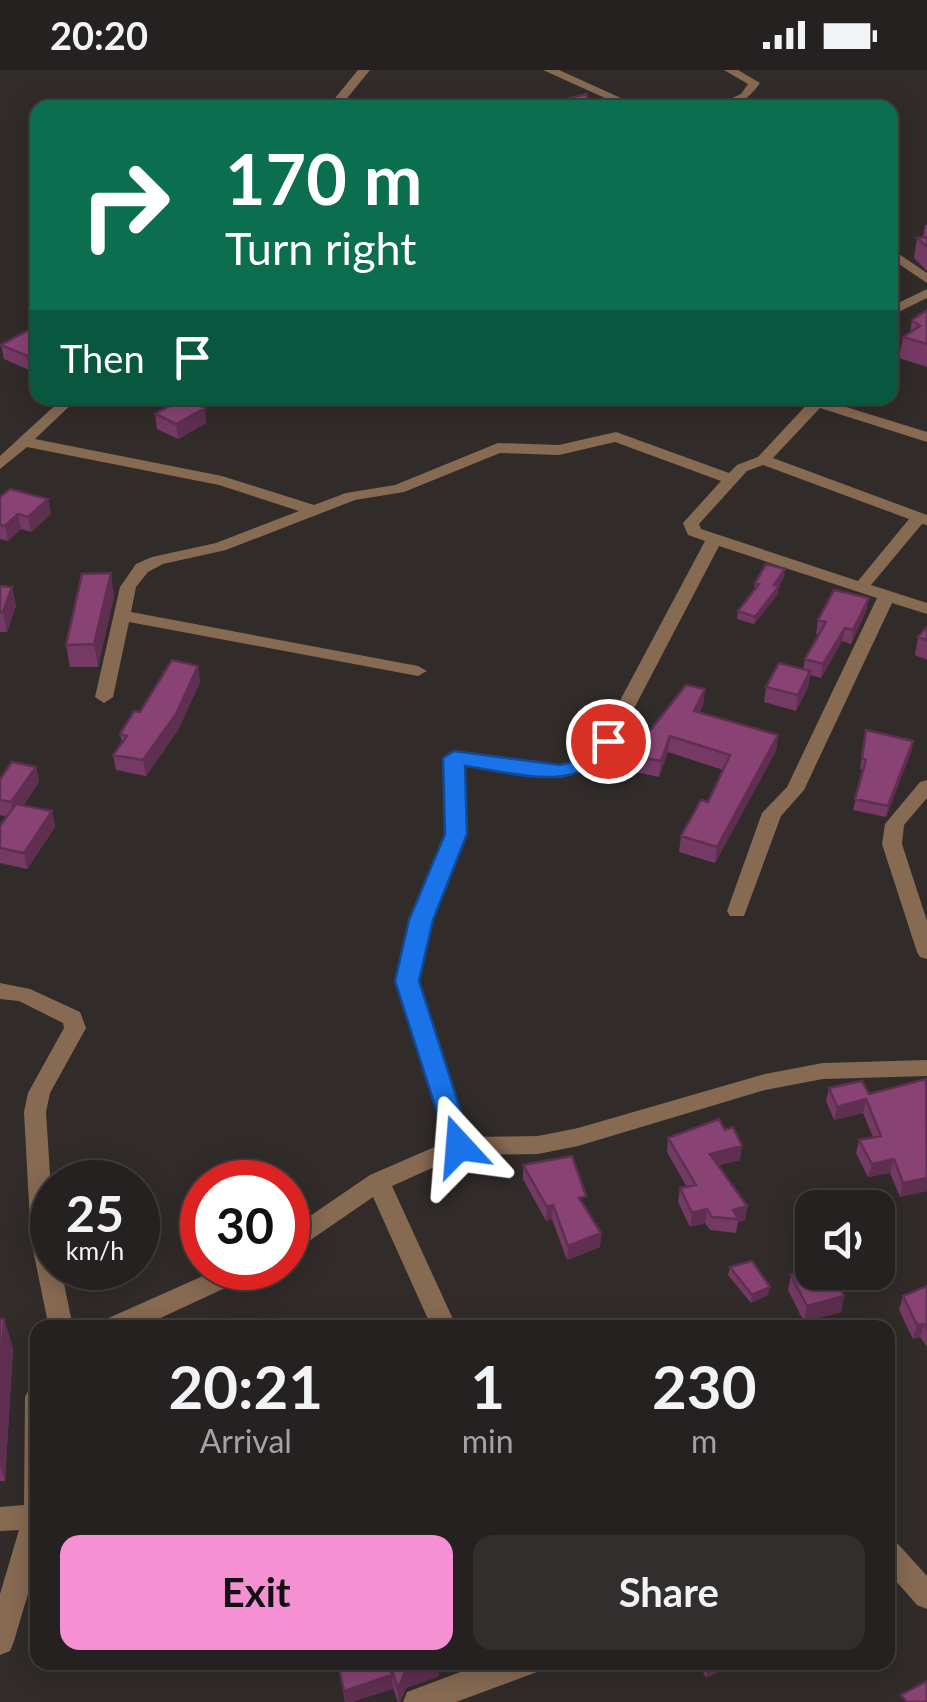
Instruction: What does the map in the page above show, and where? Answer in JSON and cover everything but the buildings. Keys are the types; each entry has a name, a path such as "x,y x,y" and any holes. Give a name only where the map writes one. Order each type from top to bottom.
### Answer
{"street":[{"path":"339,100 364,70"},
{"path":"549,70 619,100"},
{"path":"730,70 754,83 745,96 735,100"},
{"path":"898,258 927,279"},
{"path":"898,308 927,293"},
{"path":"911,302 927,307"},
{"path":"0,464 64,405"},
{"path":"813,405 763,460 742,468 691,522 694,532 927,609"},
{"path":"833,405 927,437"},
{"path":"104,697 128,588 150,563 220,546 352,496 398,489 489,450 559,450 610,436 732,480"},
{"path":"25,442 222,481 312,510"},
{"path":"763,460 923,518 861,586"},
{"path":"459,1146 407,981 421,920 456,834 454,758 560,772 595,758 608,741 714,541"},
{"path":"737,911 772,814 796,790 887,594"},
{"path":"120,615 418,671"},
{"path":"927,786 900,816 892,834 927,952"},
{"path":"0,991 22,994 72,1018 75,1028 39,1093 35,1112 43,1240 59,1320"},
{"path":"310,1229 378,1182 459,1146 538,1145 578,1138 765,1082 822,1071 927,1068"},
{"path":"378,1182 441,1320"},
{"path":"130,1320 196,1290"},
{"path":"0,1519 30,1517"},
{"path":"0,1642 30,1540"},
{"path":"895,1560 925,1588"},
{"path":"417,1702 505,1670"}],"route":[{"path":"459,1146 407,981 410,953 456,834 454,758 560,772 584,766 608,741"}]}
